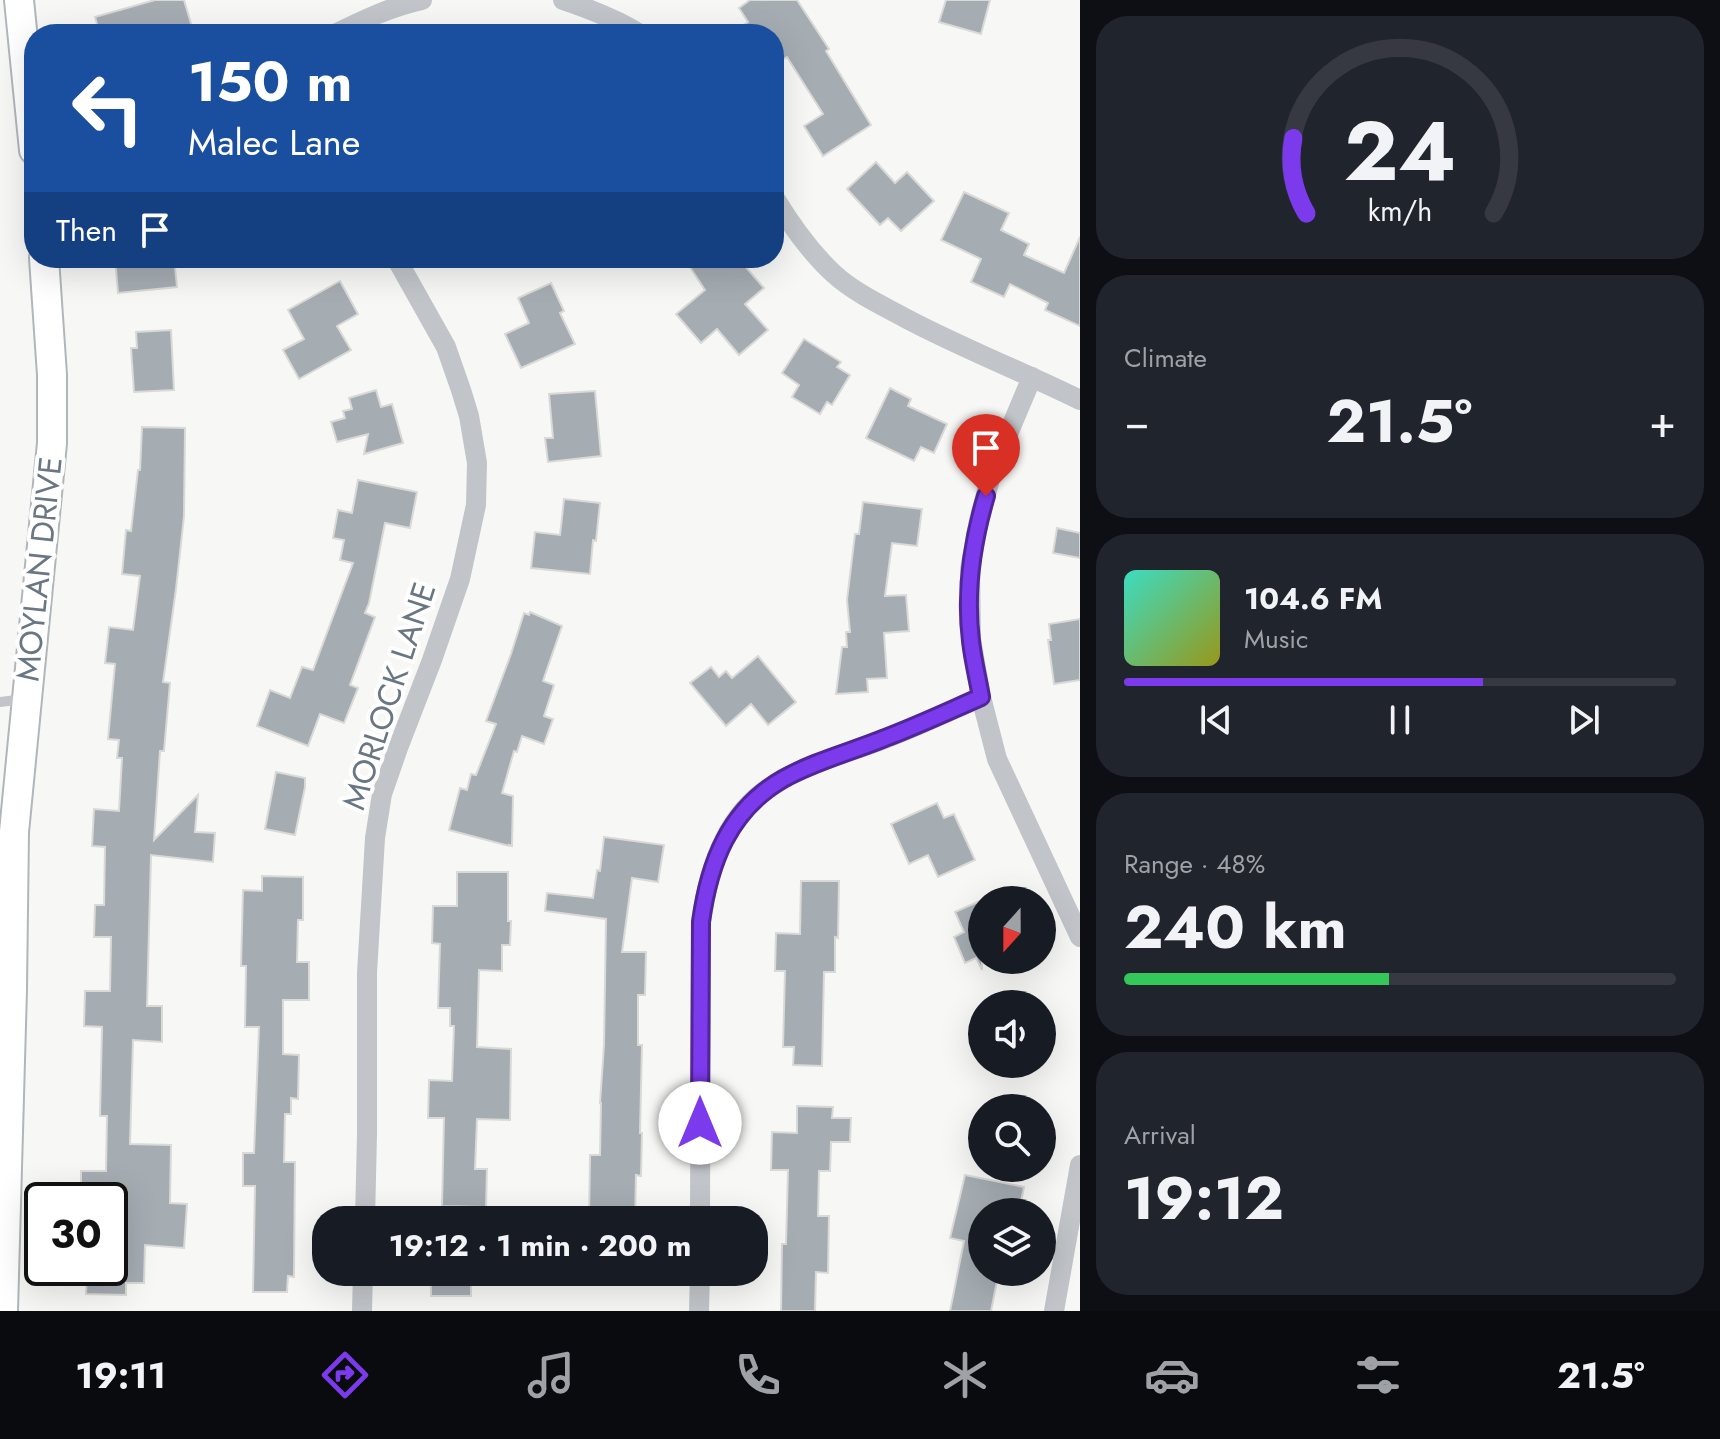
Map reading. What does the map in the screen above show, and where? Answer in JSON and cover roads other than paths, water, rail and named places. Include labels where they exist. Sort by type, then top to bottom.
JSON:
[{"type":"street","points":[[0,4],[19,0],[24,50]]},
{"type":"street","points":[[355,24],[400,5],[422,0]]},
{"type":"street","points":[[563,0],[624,24]]},
{"type":"street","points":[[784,212],[817,257],[836,276],[881,306],[1080,400]]},
{"type":"street","name":"MOYLAN DRIVE","points":[[3,1311],[6,969],[14,832],[13,700],[52,443],[52,375],[45,268]]},
{"type":"street","name":"MORLOCK LANE","points":[[365,1206],[367,973],[375,838],[382,794],[460,579],[476,505],[477,463],[461,390],[446,347],[402,268]]},
{"type":"street","points":[[1032,377],[992,472],[979,520],[969,601],[971,639],[981,697],[997,759],[1080,937]]},
{"type":"street","points":[[700,1206],[701,922],[704,901],[722,845],[737,818],[757,797],[784,779],[981,697]]},
{"type":"street","points":[[1054,1311],[1080,1165]]},
{"type":"street","points":[[362,1311],[363,1286]]},
{"type":"street","points":[[699,1311],[700,1286]]}]
